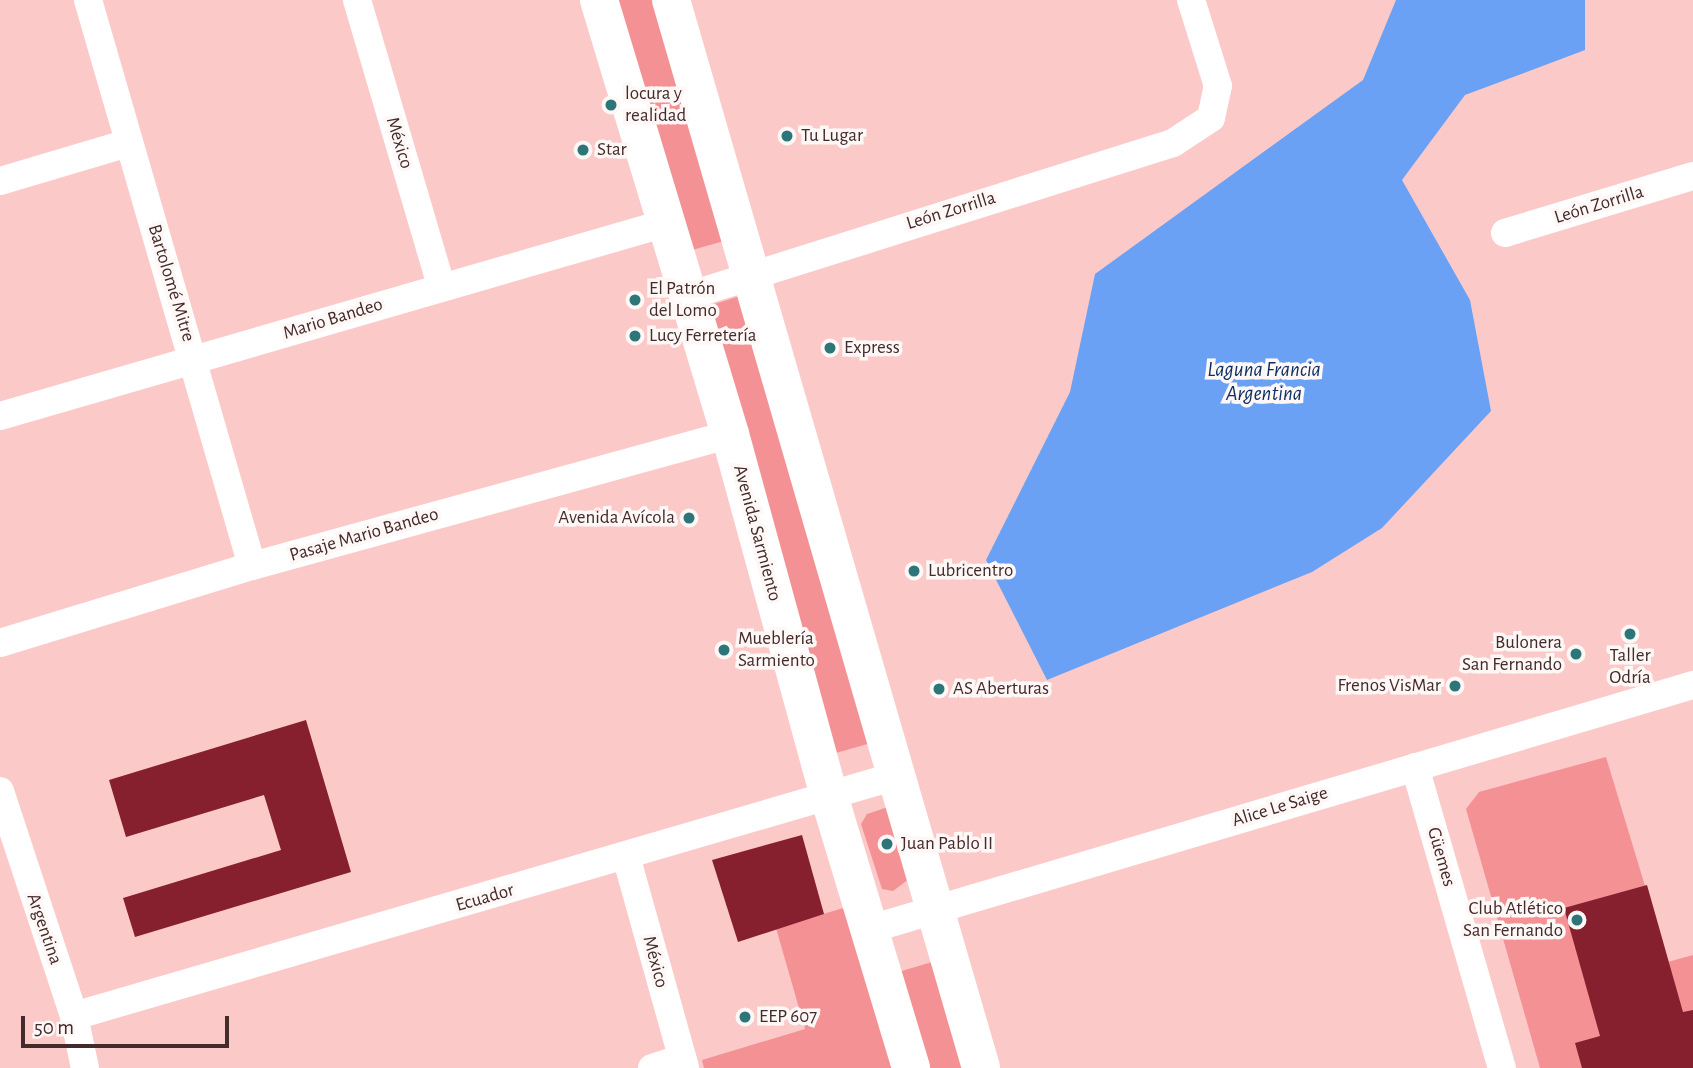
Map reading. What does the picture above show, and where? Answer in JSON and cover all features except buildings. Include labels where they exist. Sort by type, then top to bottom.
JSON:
[{"type":"main road","name":"Avenida Sarmiento","points":[[599,0],[730,434],[867,930],[911,1068]]},
{"type":"main road","points":[[671,0],[981,1068]]},
{"type":"street","name":"Bartolomé Mitre","points":[[88,0],[128,143],[195,361],[252,566]]},
{"type":"street","name":"México","points":[[356,0],[441,285]]},
{"type":"street","name":"León Zorrilla","points":[[688,296],[750,274],[1173,143],[1211,118],[1218,86],[1192,0]]},
{"type":"street","points":[[0,181],[128,143]]},
{"type":"street","name":"León Zorrilla","points":[[1505,233],[1693,176]]},
{"type":"street","name":"Mario Bandeo","points":[[0,416],[195,361],[441,285],[666,223]]},
{"type":"street","name":"Pasaje Mario Bandeo","points":[[0,643],[252,566],[730,434]]},
{"type":"street","name":"Alice Le Saige","points":[[867,930],[1693,685]]},
{"type":"street","name":"Güemes","points":[[1416,766],[1502,1068]]},
{"type":"street","name":"Ecuador","points":[[74,1016],[896,776]]},
{"type":"street","name":"Argentina","points":[[0,791],[11,864],[74,1016],[85,1068]]},
{"type":"street","name":"México","points":[[626,856],[684,1063]]},
{"type":"street","points":[[652,1068],[684,1063]]},
{"type":"shaded area","points":[[616,0],[657,0],[724,241],[685,252]]},
{"type":"shaded area","points":[[743,295],[871,743],[836,753],[708,306]]},
{"type":"shaded area","name":"Club Atlético San Fernando","points":[[1606,757],[1668,962],[1693,955],[1693,1068],[1540,1068],[1466,809],[1479,792]]},
{"type":"shaded area","points":[[885,808],[892,811],[909,879],[893,891],[882,889],[861,824],[867,814]]},
{"type":"shaded area","points":[[850,906],[898,1068],[704,1068],[702,1060],[805,1029],[776,928]]},
{"type":"shaded area","points":[[932,962],[965,1068],[927,1068],[895,973]]},
{"type":"water","name":"Laguna Francia Argentina","points":[[1396,0],[1585,0],[1585,50],[1465,95],[1402,180],[1470,300],[1491,411],[1382,528],[1312,572],[1047,680],[986,560],[1070,392],[1095,274],[1363,80]]},
{"type":"place","name":"locura y realidad","points":[[611,105]]},
{"type":"place","name":"Tu Lugar","points":[[787,136]]},
{"type":"place","name":"Star","points":[[583,150]]},
{"type":"place","name":"El Patrón del Lomo","points":[[635,300]]},
{"type":"place","name":"Lucy Ferretería","points":[[635,336]]},
{"type":"place","name":"Express","points":[[830,348]]},
{"type":"place","name":"Avenida Avícola","points":[[689,518]]},
{"type":"place","name":"Lubricentro","points":[[914,571]]},
{"type":"place","name":"Taller Odría","points":[[1630,634]]},
{"type":"place","name":"Mueblería Sarmiento","points":[[724,650]]},
{"type":"place","name":"Bulonera San Fernando","points":[[1576,654]]},
{"type":"place","name":"Frenos VisMar","points":[[1455,686]]},
{"type":"place","name":"AS Aberturas","points":[[939,689]]},
{"type":"place","name":"Juan Pablo II","points":[[887,844]]},
{"type":"place","name":"Club Atlético San Fernando","points":[[1577,920]]},
{"type":"place","name":"EEP 607","points":[[745,1017]]}]
